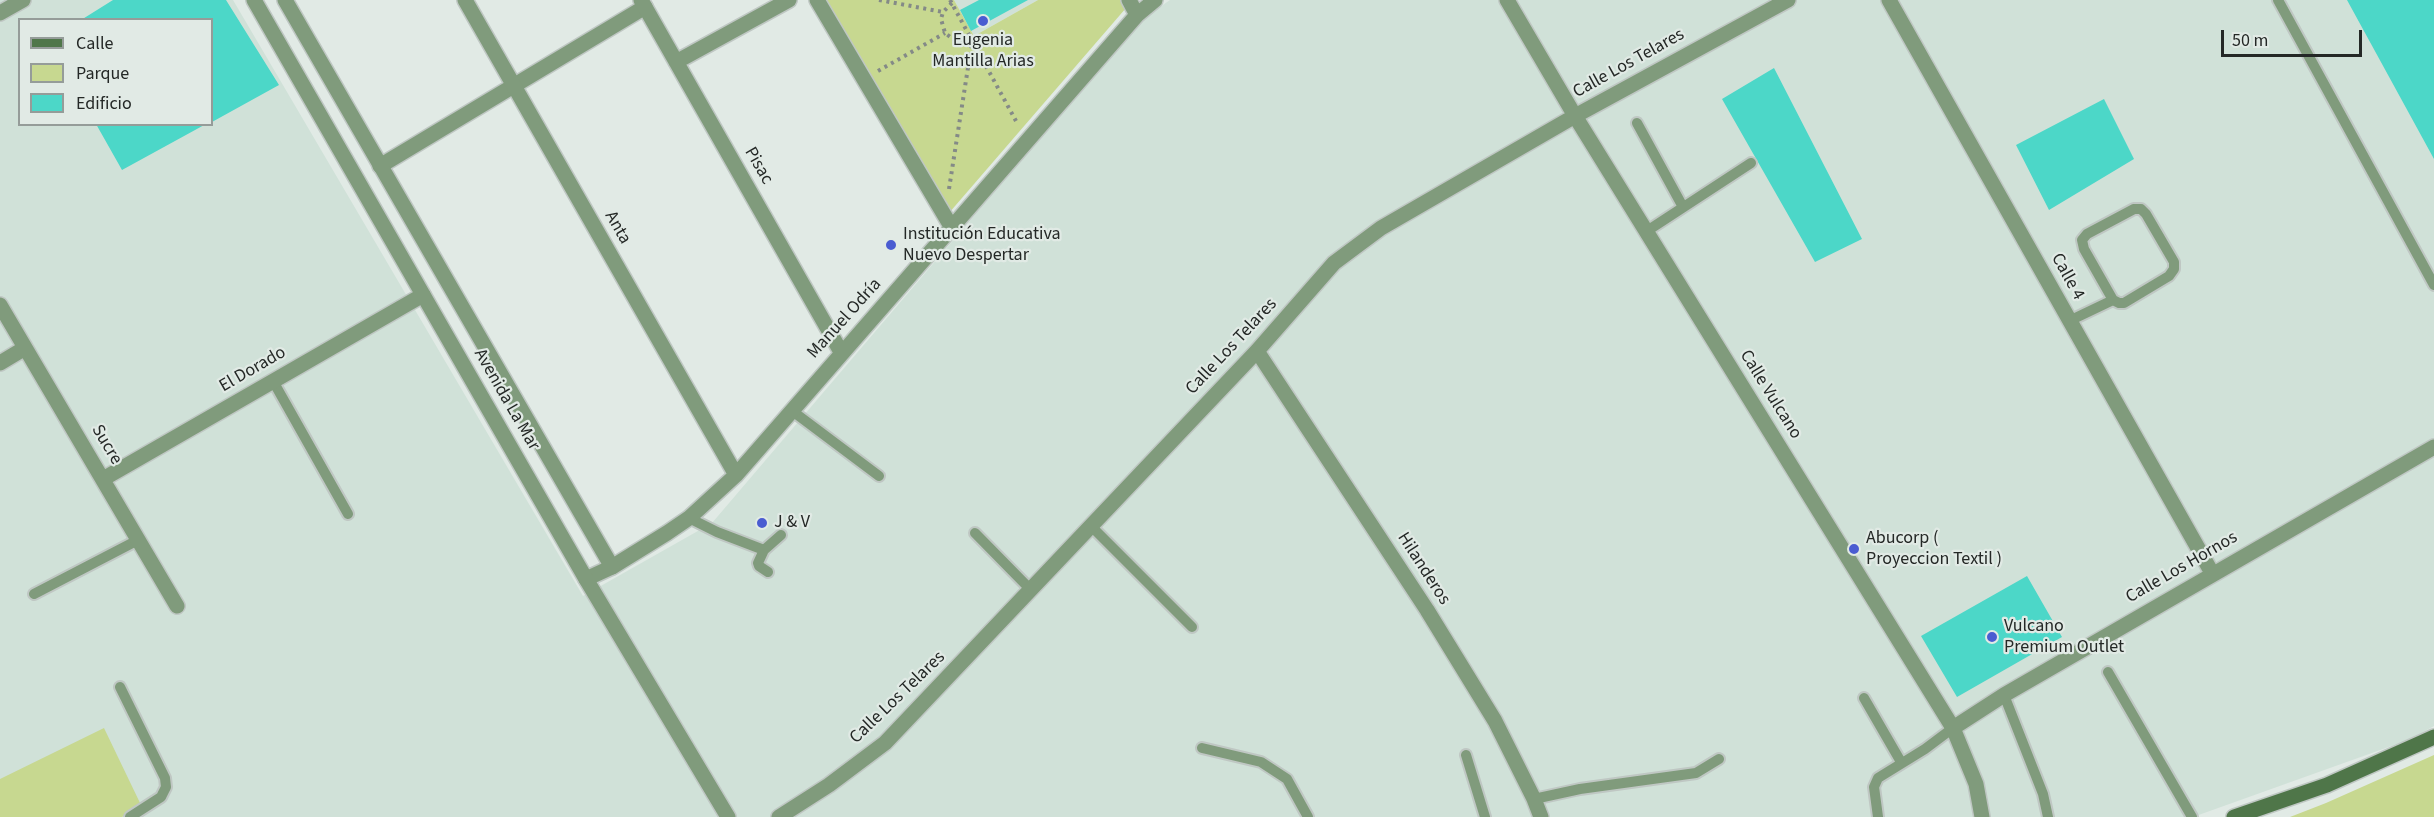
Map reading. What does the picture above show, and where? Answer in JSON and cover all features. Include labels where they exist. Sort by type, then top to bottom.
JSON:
[{"type":"main road","points":[[2234,817],[2327,785],[2434,737]]},
{"type":"street","points":[[0,13],[23,0]]},
{"type":"street","name":"Avenida La Mar","points":[[254,0],[586,579],[728,817]]},
{"type":"street","name":"Avenida La Mar","points":[[285,0],[612,567]]},
{"type":"street","name":"Anta","points":[[465,0],[736,475]]},
{"type":"street","points":[[676,62],[789,0]]},
{"type":"street","points":[[817,0],[952,228]]},
{"type":"street","points":[[1129,0],[1137,15]]},
{"type":"street","name":"Manuel Odría","points":[[586,579],[612,567],[689,518],[736,475],[1137,15],[1155,0]]},
{"type":"street","name":"Calle Vulcano","points":[[1507,0],[1575,116],[1953,728],[1976,784],[1982,817]]},
{"type":"street","name":"Calle Los Telares","points":[[779,817],[829,785],[885,743],[1257,351],[1334,263],[1381,228],[1575,116],[1788,0]]},
{"type":"street","name":"Calle 4","points":[[1888,0],[2212,573]]},
{"type":"street","points":[[380,166],[514,86],[643,4]]},
{"type":"street","name":"Pisac","points":[[643,4],[841,352]]},
{"type":"street","name":"El Dorado","points":[[103,479],[423,295]]},
{"type":"street","name":"Sucre","points":[[0,305],[177,606]]},
{"type":"street","points":[[0,363],[25,348]]},
{"type":"street","name":"Hilanderos","points":[[1257,351],[1427,610],[1495,721],[1541,817]]},
{"type":"street","name":"Calle Los Hornos","points":[[1953,728],[2004,694],[2434,447]]},
{"type":"lane","points":[[2278,0],[2434,285]]},
{"type":"lane","points":[[1637,123],[1683,207]]},
{"type":"lane","points":[[1647,231],[1751,163]]},
{"type":"lane","points":[[2134,209],[2141,209],[2174,262],[2174,269],[2169,276],[2124,303],[2113,300],[2084,249],[2082,240],[2087,234],[2134,209]]},
{"type":"lane","points":[[2069,321],[2113,300]]},
{"type":"lane","points":[[273,381],[348,514]]},
{"type":"lane","points":[[791,410],[879,476]]},
{"type":"lane","points":[[689,518],[717,532],[764,550]]},
{"type":"lane","points":[[1091,526],[1192,627]]},
{"type":"lane","points":[[975,534],[1031,590]]},
{"type":"lane","points":[[768,572],[758,563],[764,550],[781,535]]},
{"type":"lane","points":[[34,594],[138,540]]},
{"type":"lane","points":[[2108,672],[2192,817]]},
{"type":"lane","points":[[120,687],[165,778],[166,787],[161,797],[130,817]]},
{"type":"lane","points":[[2004,694],[2043,794],[2048,817]]},
{"type":"lane","points":[[1864,698],[1901,762]]},
{"type":"lane","points":[[1878,817],[1875,787],[1878,778],[1925,749],[1953,728]]},
{"type":"lane","points":[[1202,748],[1261,762],[1287,779],[1308,817]]},
{"type":"lane","points":[[1466,755],[1485,817]]},
{"type":"lane","points":[[1534,799],[1580,789],[1696,773],[1719,759]]},
{"type":"path","points":[[879,0],[943,12]]},
{"type":"path","points":[[972,41],[957,42],[945,33],[942,26],[943,12],[951,1],[1016,121]]},
{"type":"path","points":[[878,71],[945,33]]},
{"type":"path","points":[[948,193],[972,41]]},
{"type":"shaded area","points":[[0,0],[233,0],[583,596],[712,523],[1140,21],[1170,0],[2434,0],[2434,726],[2411,739],[2193,817],[0,817]]},
{"type":"shaded area","name":"Eugenia Mantilla Arias","points":[[954,0],[1038,0],[974,36]]},
{"type":"green space","points":[[825,0],[954,0],[974,36],[1038,0],[1121,0],[1126,8],[949,213]]},
{"type":"green space","points":[[104,728],[141,805],[122,817],[0,817],[0,779]]},
{"type":"green space","points":[[2434,755],[2434,817],[2290,817],[2326,803]]},
{"type":"building","points":[[113,0],[226,0],[279,85],[213,121],[213,18],[84,18]]},
{"type":"building","name":"Eugenia Mantilla Arias","points":[[979,0],[1028,0],[971,31],[960,10]]},
{"type":"building","points":[[2347,0],[2434,0],[2434,159]]},
{"type":"building","points":[[1774,68],[1862,239],[1815,262],[1722,99]]},
{"type":"building","points":[[2104,99],[2134,159],[2049,210],[2016,145]]},
{"type":"building","points":[[97,126],[202,126],[122,170]]},
{"type":"building","name":"Vulcano Premium Outlet","points":[[2027,576],[2062,637],[1957,697],[1921,636]]},
{"type":"place","name":"Eugenia Mantilla Arias","points":[[983,21]]},
{"type":"place","name":"Institución Educativa Nuevo Despertar","points":[[891,245]]},
{"type":"place","name":"J & V","points":[[762,523]]},
{"type":"place","name":"Abucorp ( Proyeccion Textil )","points":[[1854,549]]},
{"type":"place","name":"Vulcano Premium Outlet","points":[[1992,637]]}]
